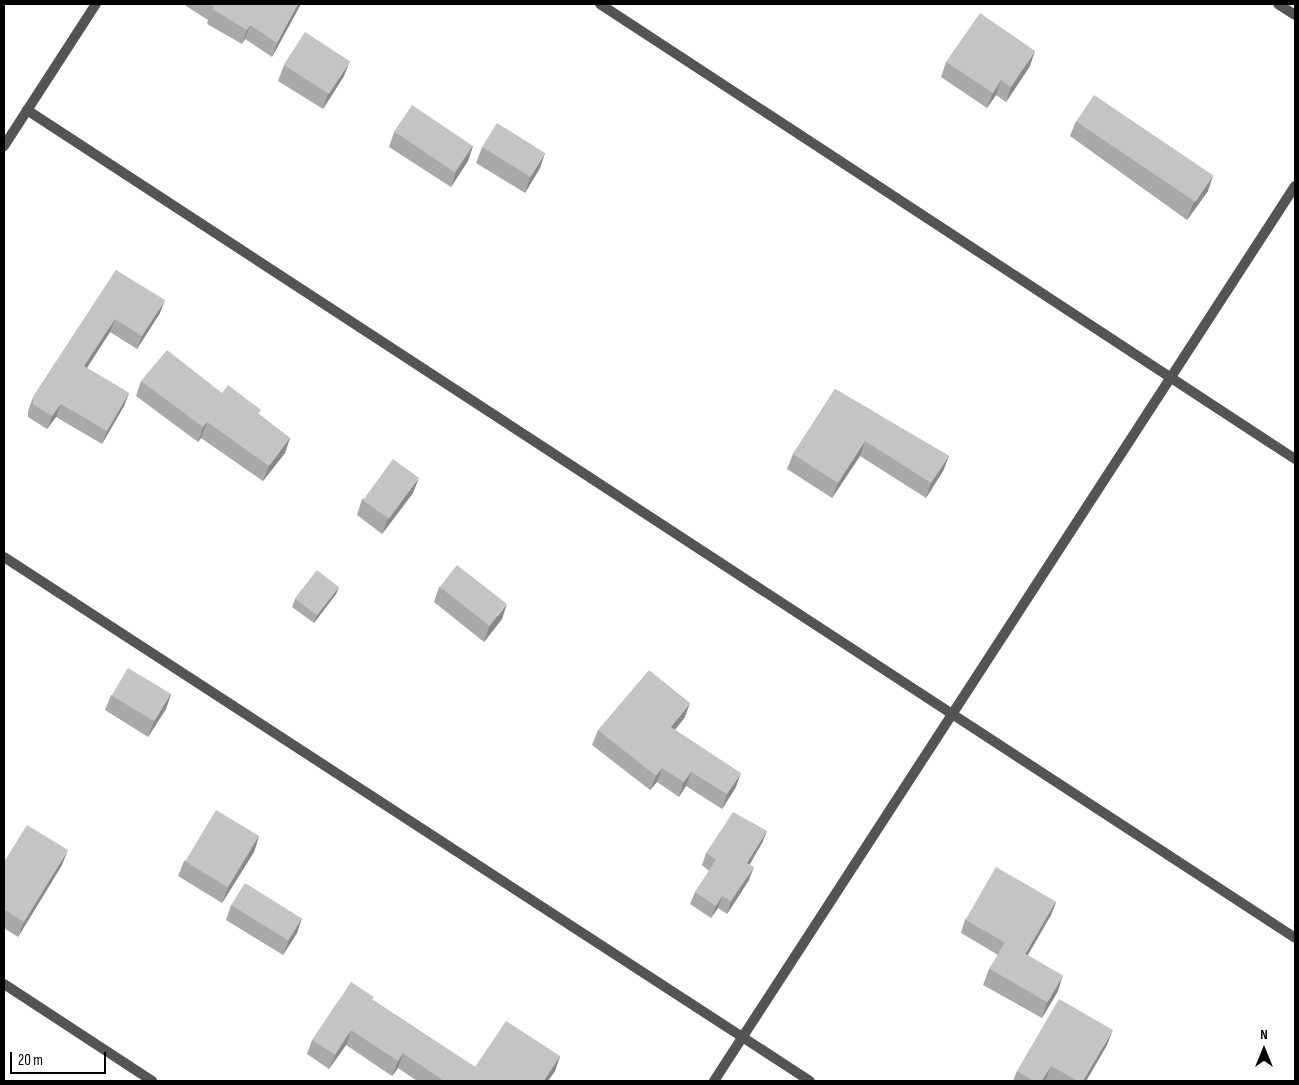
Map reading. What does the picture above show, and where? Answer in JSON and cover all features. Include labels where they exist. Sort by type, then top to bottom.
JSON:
[{"type":"street","points":[[4,146],[96,4]]},
{"type":"street","points":[[600,4],[1295,458]]},
{"type":"street","points":[[1278,4],[1295,15]]},
{"type":"street","points":[[27,110],[1295,938]]},
{"type":"street","points":[[714,1081],[1295,186]]},
{"type":"street","points":[[4,557],[810,1081]]},
{"type":"street","points":[[4,984],[152,1081]]},
{"type":"building","points":[[210,4],[298,4],[277,43],[250,25],[247,30],[212,9],[214,7]]},
{"type":"building","points":[[980,13],[1035,51],[1011,87],[1001,80],[993,93],[946,62]]},
{"type":"building","points":[[305,32],[350,61],[329,94],[284,65]]},
{"type":"building","points":[[1094,95],[1213,176],[1195,202],[1076,122]]},
{"type":"building","points":[[412,105],[473,146],[455,172],[394,132]]},
{"type":"building","points":[[497,123],[545,153],[531,177],[482,147]]},
{"type":"building","points":[[116,270],[165,300],[142,336],[115,319],[84,366],[129,393],[107,431],[61,404],[52,416],[33,404],[33,397]]},
{"type":"building","points":[[167,350],[222,393],[228,385],[261,410],[258,414],[290,438],[269,466],[207,422],[203,427],[141,381]]},
{"type":"building","points":[[835,389],[949,456],[931,483],[865,441],[838,483],[793,454]]},
{"type":"building","points":[[393,459],[419,478],[389,519],[363,500]]},
{"type":"building","points":[[457,565],[507,604],[489,626],[440,587]]},
{"type":"building","points":[[317,570],[339,587],[317,616],[295,598]]},
{"type":"building","points":[[128,668],[171,694],[154,721],[112,695]]},
{"type":"building","points":[[649,670],[690,703],[671,727],[741,773],[727,794],[691,772],[684,782],[662,768],[656,776],[598,730]]},
{"type":"building","points":[[216,810],[259,836],[228,887],[185,861]]},
{"type":"building","points":[[733,812],[767,831],[747,863],[754,867],[731,901],[722,896],[716,906],[695,892],[716,860],[706,853]]},
{"type":"building","points":[[27,825],[68,850],[24,922],[4,909],[4,862]]},
{"type":"building","points":[[996,867],[1056,901],[1025,954],[966,920]]},
{"type":"building","points":[[245,883],[302,919],[288,941],[231,905]]},
{"type":"building","points":[[1005,942],[1063,976],[1048,1002],[990,969]]},
{"type":"building","points":[[351,982],[374,997],[372,1000],[475,1067],[506,1021],[560,1056],[544,1081],[444,1081],[403,1053],[398,1061],[351,1030],[335,1055],[312,1040]]},
{"type":"building","points":[[1059,999],[1113,1030],[1083,1081],[1078,1081],[1051,1066],[1042,1081],[1034,1081],[1017,1071]]}]
